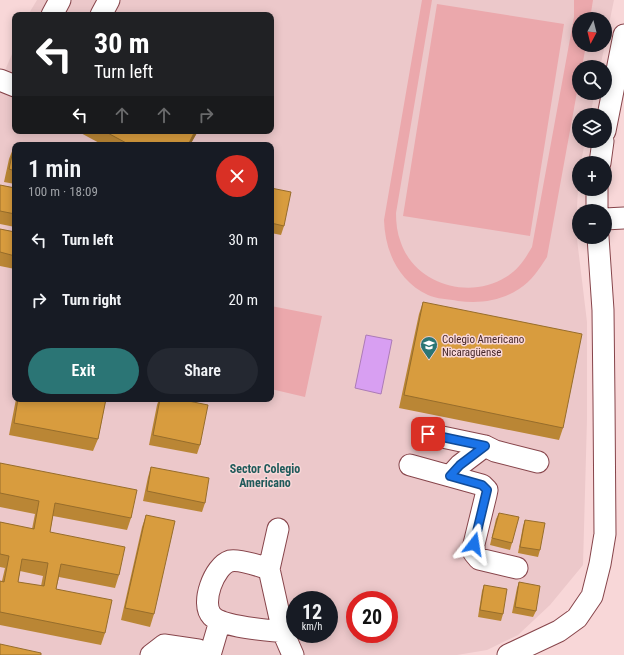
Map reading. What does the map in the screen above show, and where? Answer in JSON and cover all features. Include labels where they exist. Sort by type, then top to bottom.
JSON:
[{"type":"street","points":[[54,12],[60,0]]},
{"type":"street","points":[[103,12],[109,0]]},
{"type":"street","points":[[612,124],[624,35]]},
{"type":"street","points":[[0,80],[12,85]]},
{"type":"street","points":[[612,219],[624,218]]},
{"type":"street","points":[[508,655],[559,631],[577,618],[592,596],[600,564],[605,534],[603,310],[598,244]]},
{"type":"street","points":[[428,434],[485,446],[495,451],[538,462]]},
{"type":"street","points":[[450,476],[460,465],[485,446]]},
{"type":"street","points":[[410,464],[482,485],[487,490],[474,544],[474,553],[479,559],[516,568]]},
{"type":"street","points":[[278,530],[269,569],[283,632],[293,655]]},
{"type":"street","points":[[269,569],[254,564],[230,561],[219,569],[212,581],[208,594],[208,611],[212,617],[220,622],[259,630],[283,632]]},
{"type":"street","points":[[210,655],[220,622]]},
{"type":"street","points":[[151,655],[164,645],[198,650],[206,655]]},
{"type":"shaded area","name":"Colegio Americano Nicaragüense","points":[[37,0],[614,0],[611,12],[572,12],[572,52],[603,52],[602,60],[572,60],[572,100],[593,100],[592,108],[572,108],[572,148],[584,148],[582,156],[572,156],[572,196],[578,196],[577,204],[572,204],[572,244],[578,244],[587,322],[587,419],[583,565],[550,605],[518,635],[487,650],[457,655],[0,655],[0,82],[12,54],[12,134],[274,134],[274,12],[30,12]]},
{"type":"shaded area","points":[[422,0],[432,0],[396,213],[397,228],[401,243],[408,257],[419,269],[431,278],[446,284],[461,287],[477,287],[492,284],[506,277],[518,268],[532,247],[572,28],[572,52],[585,52],[583,60],[572,60],[572,100],[576,100],[574,108],[572,108],[572,120],[547,257],[528,282],[512,293],[490,301],[466,302],[428,295],[409,282],[395,264],[387,243],[384,220]]},
{"type":"shaded area","points":[[574,0],[593,0],[591,12],[574,12]]},
{"type":"shaded area","points":[[437,4],[564,24],[530,236],[403,216]]},
{"type":"shaded area","points":[[274,307],[322,316],[305,397],[274,390]]},
{"type":"shaded area","points":[[366,335],[392,340],[381,394],[355,388]]},
{"type":"building","points":[[110,134],[194,134],[190,142],[124,142]]},
{"type":"building","points":[[12,155],[12,170],[9,169]]},
{"type":"building","points":[[0,185],[12,187],[12,213],[0,211]]},
{"type":"building","points":[[274,189],[291,192],[284,226],[274,224]]},
{"type":"building","points":[[0,229],[12,231],[12,255],[0,252]]},
{"type":"building","points":[[423,302],[582,334],[563,428],[404,395]]},
{"type":"building","points":[[18,402],[105,402],[98,439],[14,423]]},
{"type":"building","points":[[159,402],[194,402],[208,405],[200,445],[153,435]]},
{"type":"building","points":[[0,463],[137,490],[131,518],[55,503],[50,532],[125,547],[119,575],[61,564],[56,589],[112,600],[105,633],[0,612],[0,581],[4,582],[9,556],[0,554],[0,522],[34,529],[39,501],[0,493]],"holes":[[[22,559],[48,563],[44,586],[18,582]]]},
{"type":"building","points":[[151,467],[209,478],[205,503],[147,491]]},
{"type":"building","points":[[499,513],[519,517],[512,543],[492,538]]},
{"type":"building","points":[[146,515],[175,521],[154,614],[125,608]]},
{"type":"building","points":[[525,520],[545,523],[540,550],[520,547]]},
{"type":"building","points":[[519,582],[540,586],[536,611],[515,607]]},
{"type":"building","points":[[484,585],[507,589],[503,614],[480,610]]},
{"type":"building","points":[[0,644],[41,653],[41,655],[0,655]]},
{"type":"place","name":"Colegio Americano Nicaragüense","points":[[429,360]]},
{"type":"district","name":"Sector Colegio Americano","points":[[265,476]]},
{"type":"route","points":[[428,434],[485,446],[460,465],[450,476],[482,485],[487,490],[474,544]]}]
